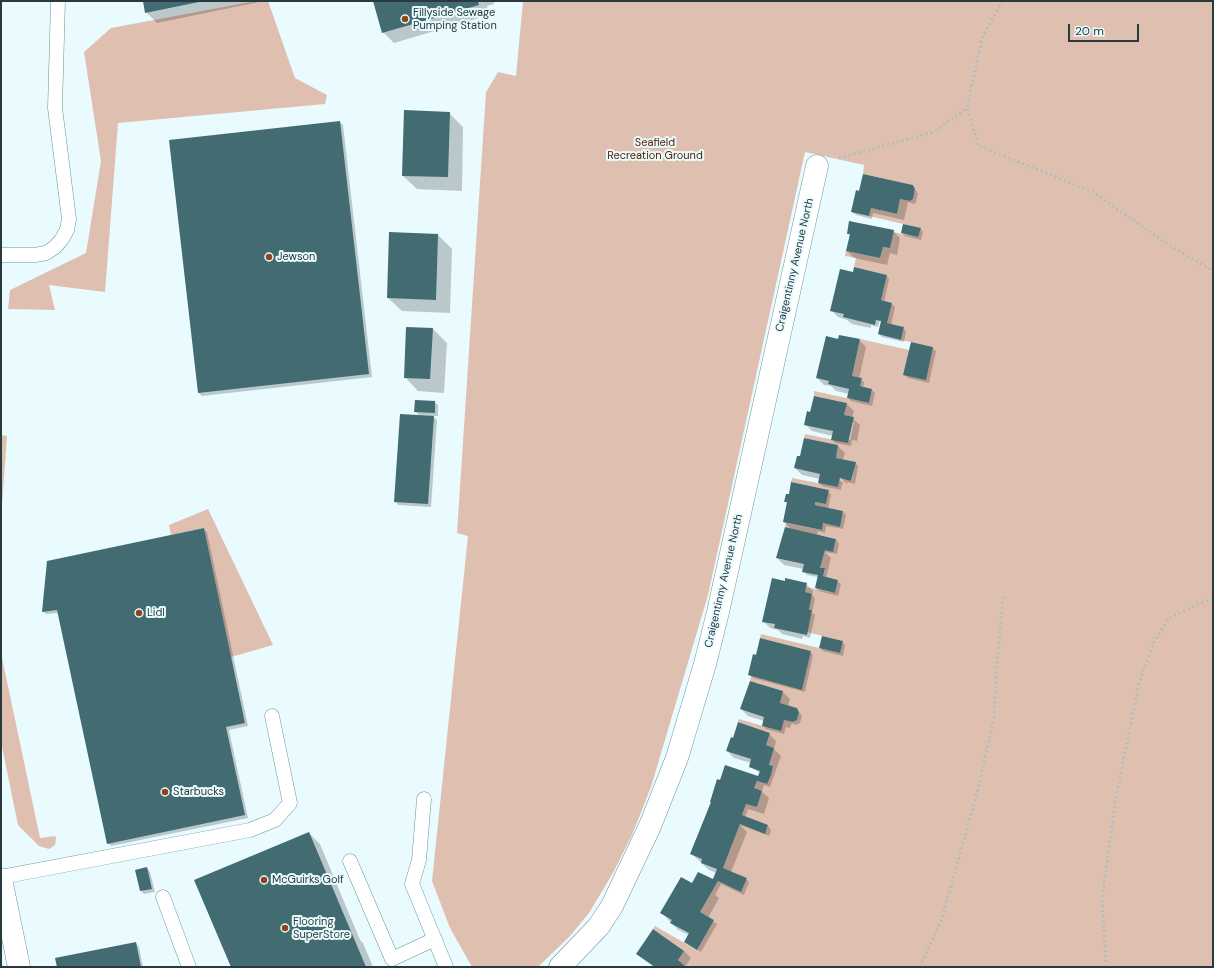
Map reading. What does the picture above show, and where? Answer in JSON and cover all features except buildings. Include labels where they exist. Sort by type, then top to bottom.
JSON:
[{"type":"street","name":"Craigentinny Avenue North","points":[[560,967],[598,926],[612,906],[650,826],[677,758],[718,612],[817,166]]},
{"type":"street","points":[[1,878],[19,967]]},
{"type":"lane","points":[[1,255],[35,255],[46,253],[55,247],[67,230],[69,219],[55,108],[58,1]]},
{"type":"lane","points":[[1,878],[250,830],[275,820],[290,803],[272,716]]},
{"type":"lane","points":[[424,799],[419,860],[412,884],[446,967]]},
{"type":"lane","points":[[350,861],[392,959],[435,939]]},
{"type":"lane","points":[[163,897],[188,967]]},
{"type":"path","points":[[1002,1],[982,38],[967,108],[979,146],[1093,192],[1170,246],[1213,271]]},
{"type":"path","points":[[817,166],[849,154],[934,132],[967,108]]},
{"type":"path","points":[[920,967],[942,918],[960,859],[980,782],[994,717],[996,663],[1003,597]]},
{"type":"path","points":[[1106,967],[1102,899],[1115,803],[1139,683],[1154,642],[1169,618],[1203,602],[1213,599]]},
{"type":"green space","points":[[256,1],[268,1],[295,78],[327,95],[325,104],[118,123],[105,292],[49,285],[55,310],[8,309],[10,290],[86,253],[101,161],[84,52],[111,28]]},
{"type":"green space","name":"Seafield Recreation Ground","points":[[523,1],[1213,1],[1213,967],[683,967],[684,965],[678,960],[684,951],[653,929],[655,926],[697,950],[714,920],[700,912],[718,881],[741,892],[747,878],[723,868],[740,824],[765,834],[768,826],[742,815],[746,804],[757,807],[762,791],[754,788],[757,781],[766,784],[771,774],[773,766],[769,765],[774,748],[766,745],[770,733],[738,722],[739,719],[780,731],[784,720],[793,722],[797,720],[799,712],[797,708],[780,703],[783,691],[750,681],[751,676],[802,689],[811,651],[760,638],[761,634],[840,653],[842,641],[807,632],[812,611],[809,610],[812,594],[805,592],[806,587],[835,593],[838,580],[823,576],[825,569],[820,568],[825,550],[833,551],[836,539],[785,527],[786,523],[821,530],[823,523],[840,527],[843,511],[815,505],[815,502],[826,504],[829,490],[791,482],[792,478],[838,487],[840,478],[852,481],[855,462],[836,458],[838,445],[804,438],[805,434],[848,443],[854,417],[844,415],[847,403],[814,396],[814,391],[869,403],[872,389],[860,386],[862,378],[852,376],[860,339],[909,350],[933,347],[901,340],[904,327],[887,323],[892,303],[881,300],[887,275],[854,267],[856,258],[845,256],[846,251],[880,258],[883,247],[890,248],[893,232],[918,237],[920,228],[869,216],[871,208],[897,214],[900,199],[910,201],[913,199],[915,189],[913,185],[863,174],[864,165],[805,152],[708,595],[651,787],[632,835],[613,873],[589,913],[570,936],[538,967],[472,967],[450,928],[432,881],[468,536],[457,533],[486,92],[498,72],[516,76]]},
{"type":"green space","points":[[1,435],[7,436],[1,519]]},
{"type":"green space","points":[[208,509],[273,645],[231,657],[204,528],[171,535],[169,525]]},
{"type":"green space","points":[[1,653],[40,838],[55,836],[56,838],[55,845],[49,849],[39,846],[18,825],[1,742]]},
{"type":"place","name":"Fillyside Sewage Pumping Station","points":[[405,19]]},
{"type":"place","name":"Jewson","points":[[269,257]]},
{"type":"place","name":"Lidl","points":[[139,613]]},
{"type":"place","name":"Starbucks","points":[[165,792]]},
{"type":"place","name":"McGuirks Golf","points":[[264,880]]},
{"type":"place","name":"Flooring SuperStore","points":[[285,928]]}]
